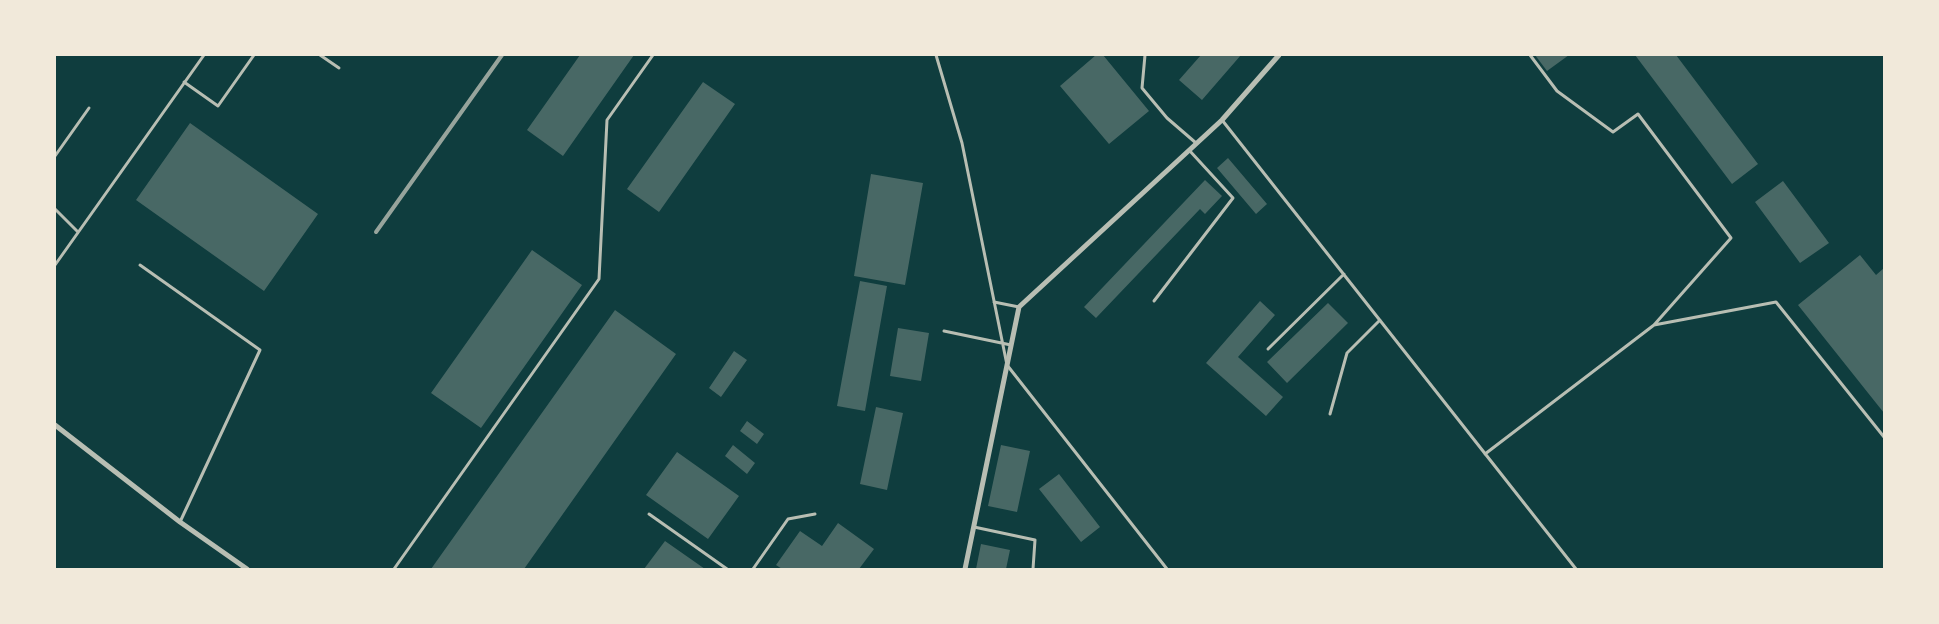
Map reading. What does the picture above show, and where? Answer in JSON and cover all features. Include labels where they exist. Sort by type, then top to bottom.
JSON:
[{"type":"street","points":[[965,569],[1018,307],[1222,120],[1279,55]]},
{"type":"street","points":[[55,425],[180,522],[246,569]]},
{"type":"lane","points":[[55,266],[204,55]]},
{"type":"lane","points":[[184,82],[218,106],[254,55]]},
{"type":"lane","points":[[320,55],[339,68]]},
{"type":"lane","points":[[394,569],[599,279],[608,120],[654,55]]},
{"type":"lane","points":[[936,55],[962,143],[1007,365],[1167,569]]},
{"type":"lane","points":[[1145,55],[1142,88],[1167,118],[1196,144]]},
{"type":"lane","points":[[1486,454],[1654,325],[1731,238],[1638,114],[1613,132],[1557,91],[1530,55]]},
{"type":"lane","points":[[55,156],[89,108]]},
{"type":"lane","points":[[1222,120],[1576,569]]},
{"type":"lane","points":[[1154,301],[1233,198],[1189,150]]},
{"type":"lane","points":[[55,209],[78,232]]},
{"type":"lane","points":[[140,265],[260,350],[180,522]]},
{"type":"lane","points":[[1268,349],[1344,274]]},
{"type":"lane","points":[[994,302],[1018,307]]},
{"type":"lane","points":[[1654,325],[1776,302],[1884,437]]},
{"type":"lane","points":[[1330,414],[1347,352],[1380,320]]},
{"type":"lane","points":[[944,331],[1011,345]]},
{"type":"lane","points":[[649,514],[727,569]]},
{"type":"lane","points":[[752,569],[788,519],[815,514]]},
{"type":"lane","points":[[974,527],[1035,540],[1033,569]]},
{"type":"building","points":[[580,55],[634,55],[563,156],[527,130]]},
{"type":"building","points":[[1096,55],[1103,55],[1149,111],[1109,144],[1060,86]]},
{"type":"building","points":[[1201,55],[1241,55],[1202,100],[1179,80]]},
{"type":"building","points":[[1535,55],[1569,55],[1547,71]]},
{"type":"building","points":[[1635,55],[1676,55],[1758,164],[1732,184]]},
{"type":"building","points":[[703,82],[735,104],[659,212],[627,189]]},
{"type":"building","points":[[190,123],[318,214],[264,291],[136,200]]},
{"type":"building","points":[[1228,158],[1267,204],[1256,214],[1217,168]]},
{"type":"building","points":[[871,174],[923,183],[905,285],[854,276]]},
{"type":"building","points":[[1205,180],[1222,196],[1205,214],[1200,209],[1096,318],[1084,307]]},
{"type":"building","points":[[1783,181],[1829,243],[1800,263],[1755,202]]},
{"type":"building","points":[[532,250],[582,285],[481,428],[431,393]]},
{"type":"building","points":[[1860,255],[1876,275],[1884,268],[1884,413],[1798,305]]},
{"type":"building","points":[[860,281],[887,286],[865,411],[837,406]]},
{"type":"building","points":[[1260,301],[1275,315],[1238,357],[1283,397],[1266,416],[1206,363]]},
{"type":"building","points":[[1328,303],[1348,323],[1287,383],[1267,362]]},
{"type":"building","points":[[615,310],[676,354],[524,569],[431,569]]},
{"type":"building","points":[[898,328],[929,333],[921,381],[890,376]]},
{"type":"building","points":[[734,351],[747,360],[721,397],[709,388]]},
{"type":"building","points":[[876,407],[903,413],[887,490],[860,484]]},
{"type":"building","points":[[747,421],[764,434],[757,444],[740,431]]},
{"type":"building","points":[[733,445],[755,463],[747,474],[725,456]]},
{"type":"building","points":[[1001,445],[1030,451],[1017,512],[988,506]]},
{"type":"building","points":[[677,452],[739,496],[708,539],[646,495]]},
{"type":"building","points":[[1059,474],[1100,527],[1081,542],[1039,489]]},
{"type":"building","points":[[838,523],[874,549],[859,569],[782,569],[776,565],[800,531],[822,546]]},
{"type":"building","points":[[665,541],[705,569],[644,569]]},
{"type":"building","points":[[981,544],[1010,550],[1006,569],[976,569]]},
{"type":"railway","points":[[376,232],[502,55]]}]
